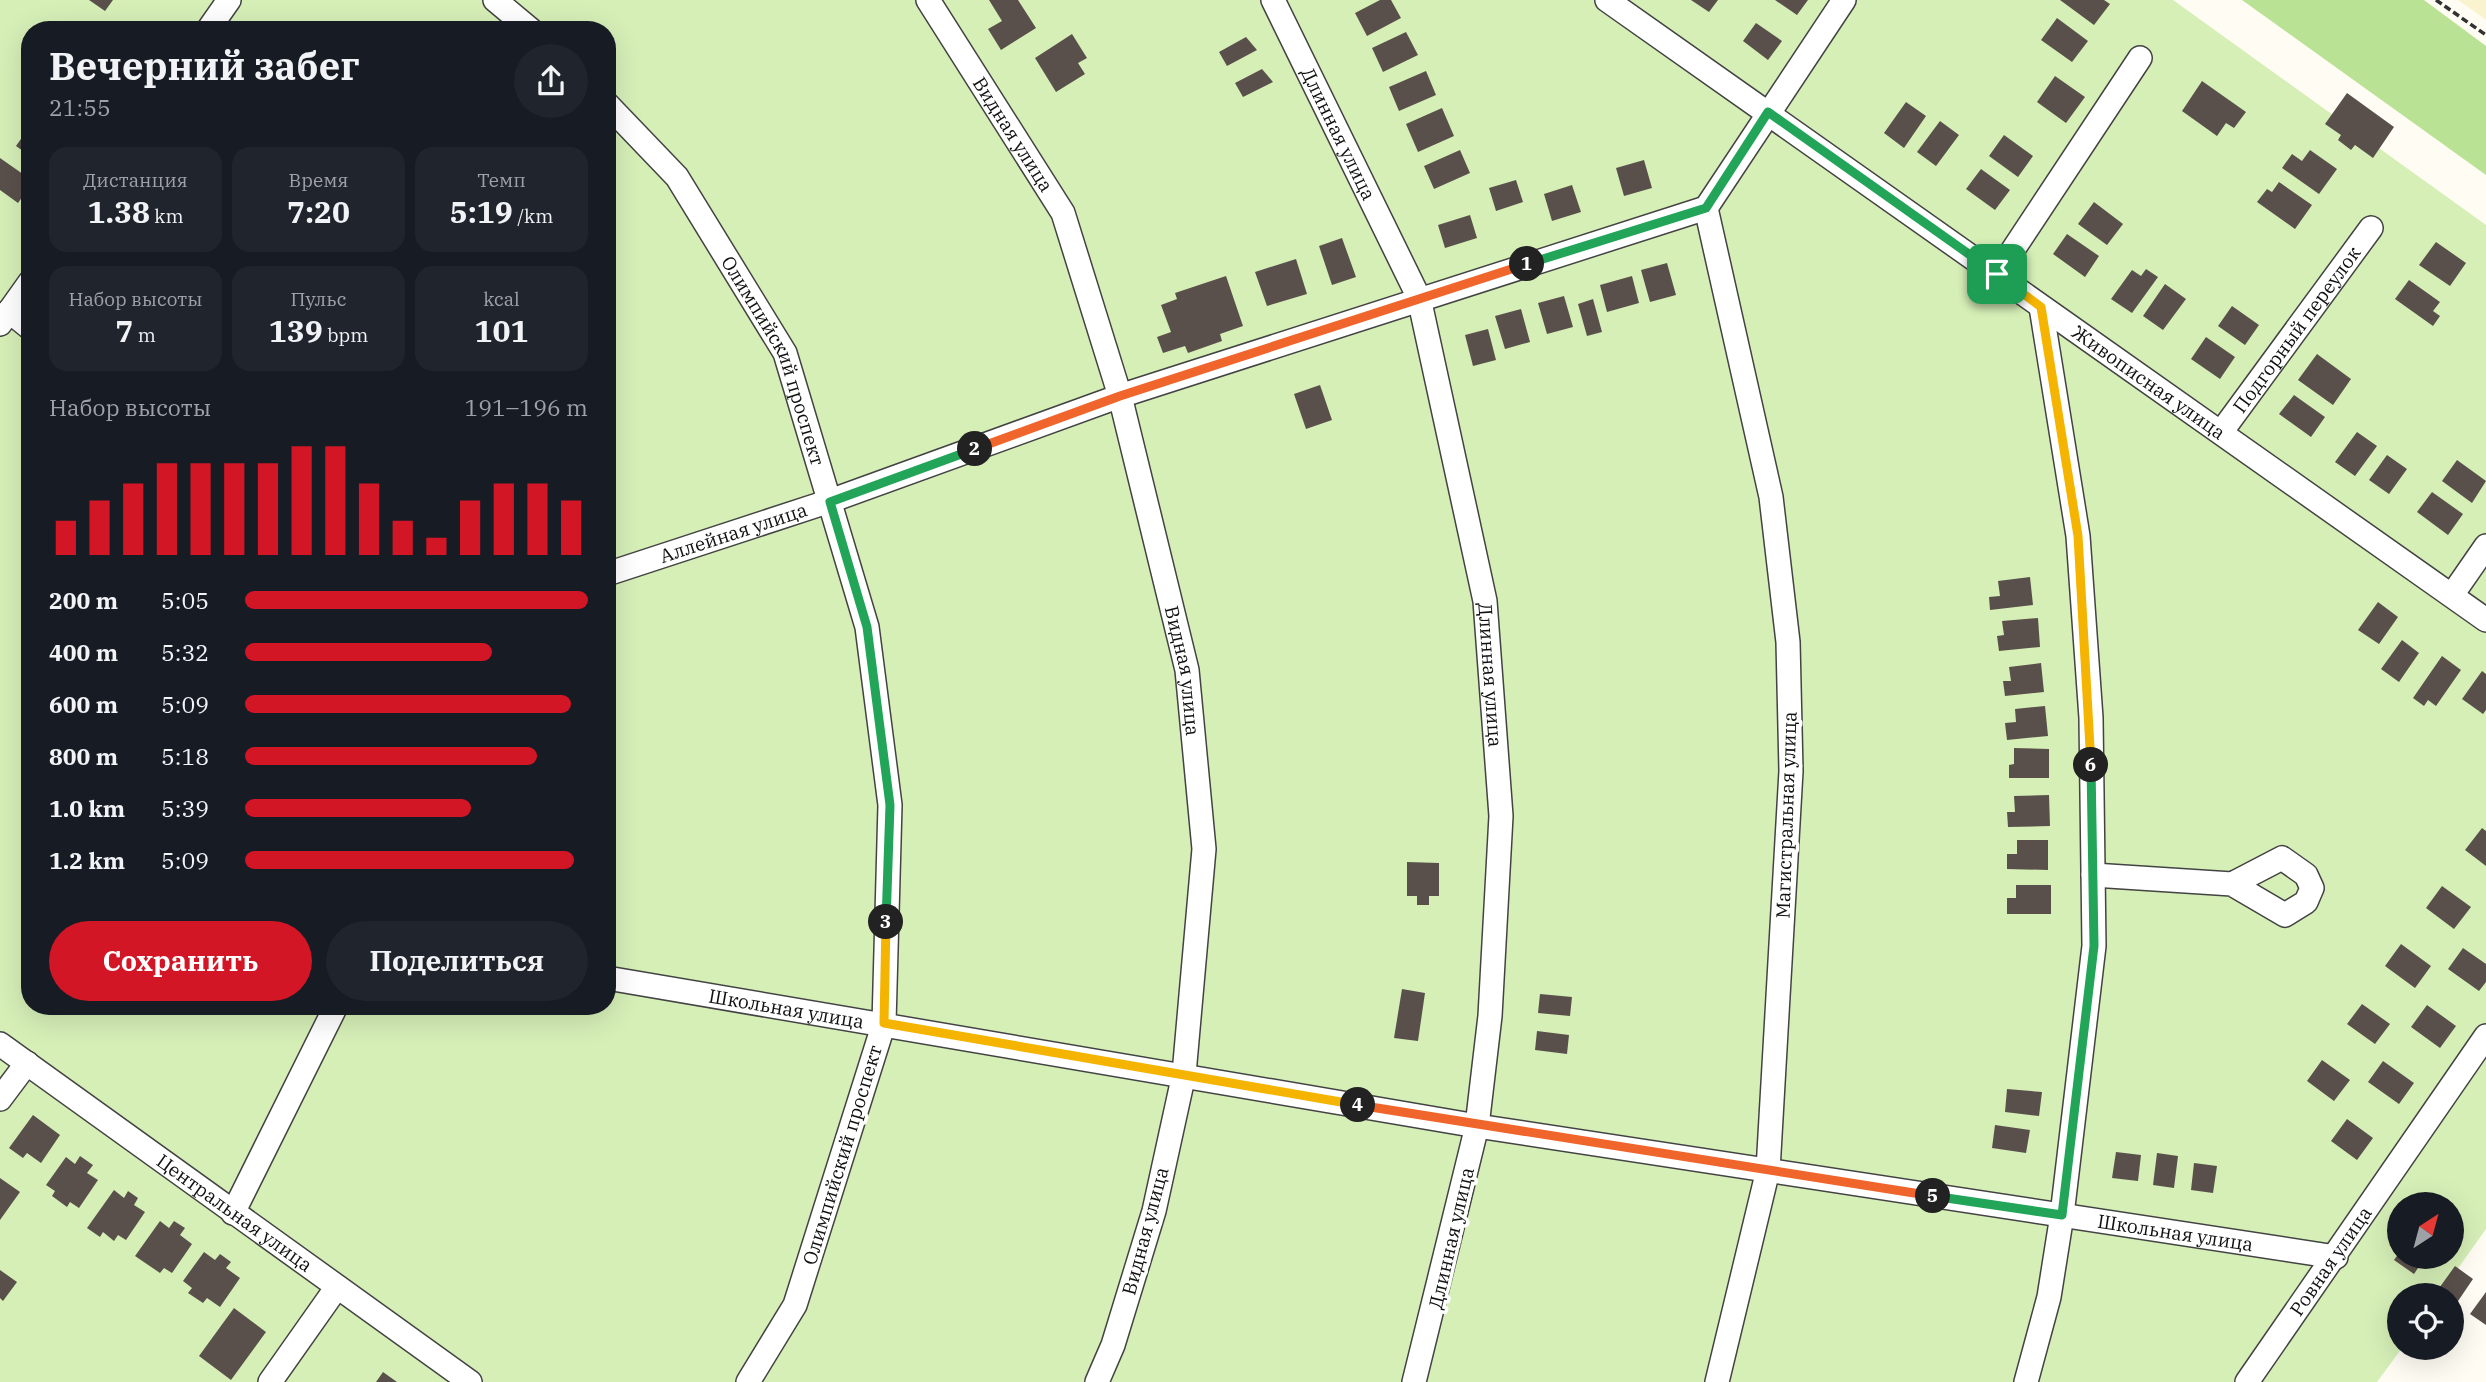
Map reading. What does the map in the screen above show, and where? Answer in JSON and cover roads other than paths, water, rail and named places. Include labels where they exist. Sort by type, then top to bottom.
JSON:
[{"type":"street","points":[[214,21],[229,0]]},
{"type":"street","points":[[495,0],[520,21]]},
{"type":"street","name":"Видная улица","points":[[928,0],[1062,213],[1120,396],[1189,684],[1204,849],[1184,1074],[1154,1211],[1112,1345],[1097,1382]]},
{"type":"street","name":"Длинная улица","points":[[1273,0],[1419,298],[1485,601],[1501,816],[1490,1016],[1477,1126],[1414,1382]]},
{"type":"street","name":"Живописная улица","points":[[1607,0],[2041,307],[2222,431],[2486,620]]},
{"type":"street","points":[[1706,208],[1844,0]]},
{"type":"street","points":[[1997,274],[2140,58]]},
{"type":"street","name":"Олимпийский проспект","points":[[616,113],[677,177],[785,353],[867,627],[890,805],[884,1023],[795,1305],[748,1382]]},
{"type":"street","name":"Аллейная улица","points":[[616,571],[830,502],[1120,396],[1706,208]]},
{"type":"street","name":"Магистральная улица","points":[[1706,208],[1771,497],[1788,642],[1791,771],[1768,1170],[1717,1382]]},
{"type":"street","name":"Подгорный переулок","points":[[2222,431],[2371,228]]},
{"type":"street","points":[[5,317],[21,295]]},
{"type":"street","points":[[2026,1382],[2049,1297],[2062,1215],[2094,946],[2091,718],[2078,536],[2041,307]]},
{"type":"street","points":[[2452,596],[2486,546]]},
{"type":"street","points":[[2093,875],[2232,884]]},
{"type":"street","name":"Школьная улица","points":[[616,979],[1184,1074],[1477,1126],[2336,1257]]},
{"type":"street","points":[[233,1213],[331,1015]]},
{"type":"street","name":"Ровная улица","points":[[2247,1382],[2336,1257],[2486,1036]]},
{"type":"street","name":"Центральная улица","points":[[0,1044],[470,1382]]},
{"type":"street","points":[[0,1099],[27,1063]]},
{"type":"street","points":[[270,1382],[337,1287]]}]
